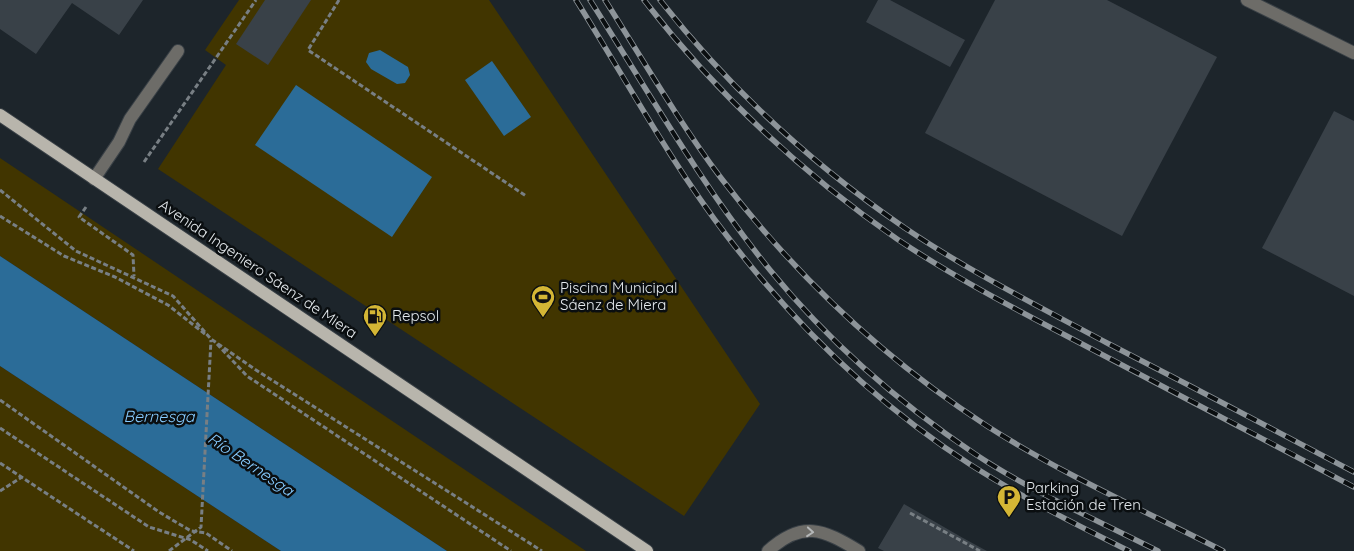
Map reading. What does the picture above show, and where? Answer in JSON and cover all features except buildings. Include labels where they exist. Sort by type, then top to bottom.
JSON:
[{"type":"main road","name":"Avenida Ingeniero Sáenz de Miera","points":[[0,115],[648,551]]},
{"type":"street","points":[[1247,0],[1354,53]]},
{"type":"street","points":[[94,179],[119,142],[130,119],[178,51]]},
{"type":"street","points":[[768,551],[784,537],[806,530],[834,536],[858,551]]},
{"type":"path","points":[[144,162],[256,0]]},
{"type":"path","points":[[339,0],[308,50],[526,196]]},
{"type":"path","points":[[0,190],[76,251],[134,276],[173,296],[247,376],[511,551]]},
{"type":"path","points":[[86,207],[79,217],[133,255],[134,276]]},
{"type":"path","points":[[0,216],[64,256],[115,277],[168,305],[212,339],[542,551]]},
{"type":"path","points":[[169,551],[201,527],[212,339]]},
{"type":"path","points":[[0,400],[159,512],[196,531],[206,533],[232,551]]},
{"type":"path","points":[[0,428],[149,527],[186,538],[208,551]]},
{"type":"path","points":[[0,463],[134,551]]},
{"type":"path","points":[[0,492],[22,477]]},
{"type":"path","points":[[910,513],[980,551]]},
{"type":"shaded area","name":"Piscina Municipal Sáenz de Miera","points":[[239,0],[489,0],[760,404],[684,516],[158,169],[226,65],[205,50]]},
{"type":"shaded area","points":[[0,158],[586,551],[447,551],[0,256]]},
{"type":"shaded area","points":[[0,366],[281,551],[0,551]]},
{"type":"water","points":[[380,50],[408,67],[410,75],[405,83],[397,84],[371,69],[366,62],[369,53]]},
{"type":"water","points":[[492,61],[531,117],[504,136],[465,80]]},
{"type":"water","points":[[296,85],[432,177],[392,237],[255,145]]},
{"type":"water","name":"Bernesga","points":[[0,256],[447,551],[281,551],[0,366]]},
{"type":"railway","points":[[576,0],[706,208],[780,301],[839,361],[902,416],[971,465],[1009,488],[1129,551]]},
{"type":"railway","points":[[590,0],[676,138],[721,205],[770,270],[840,346],[919,414],[975,454],[1019,481],[1158,551]]},
{"type":"railway","points":[[605,0],[676,113],[721,178],[749,214],[811,281],[877,344],[949,400],[1015,443],[1073,476],[1223,551]]},
{"type":"railway","points":[[644,0],[671,34],[730,99],[827,187],[897,239],[996,299],[1354,487]]},
{"type":"railway","points":[[660,0],[714,64],[774,123],[838,178],[905,228],[1031,303],[1354,472]]},
{"type":"place","name":"Piscina Municipal Sáenz de Miera","points":[[543,318]]},
{"type":"place","name":"Repsol","points":[[375,337]]},
{"type":"place","name":"Parking Estación de Tren","points":[[1009,518]]},
{"type":"water label","name":"Río Bernesga","points":[[251,464]]}]
